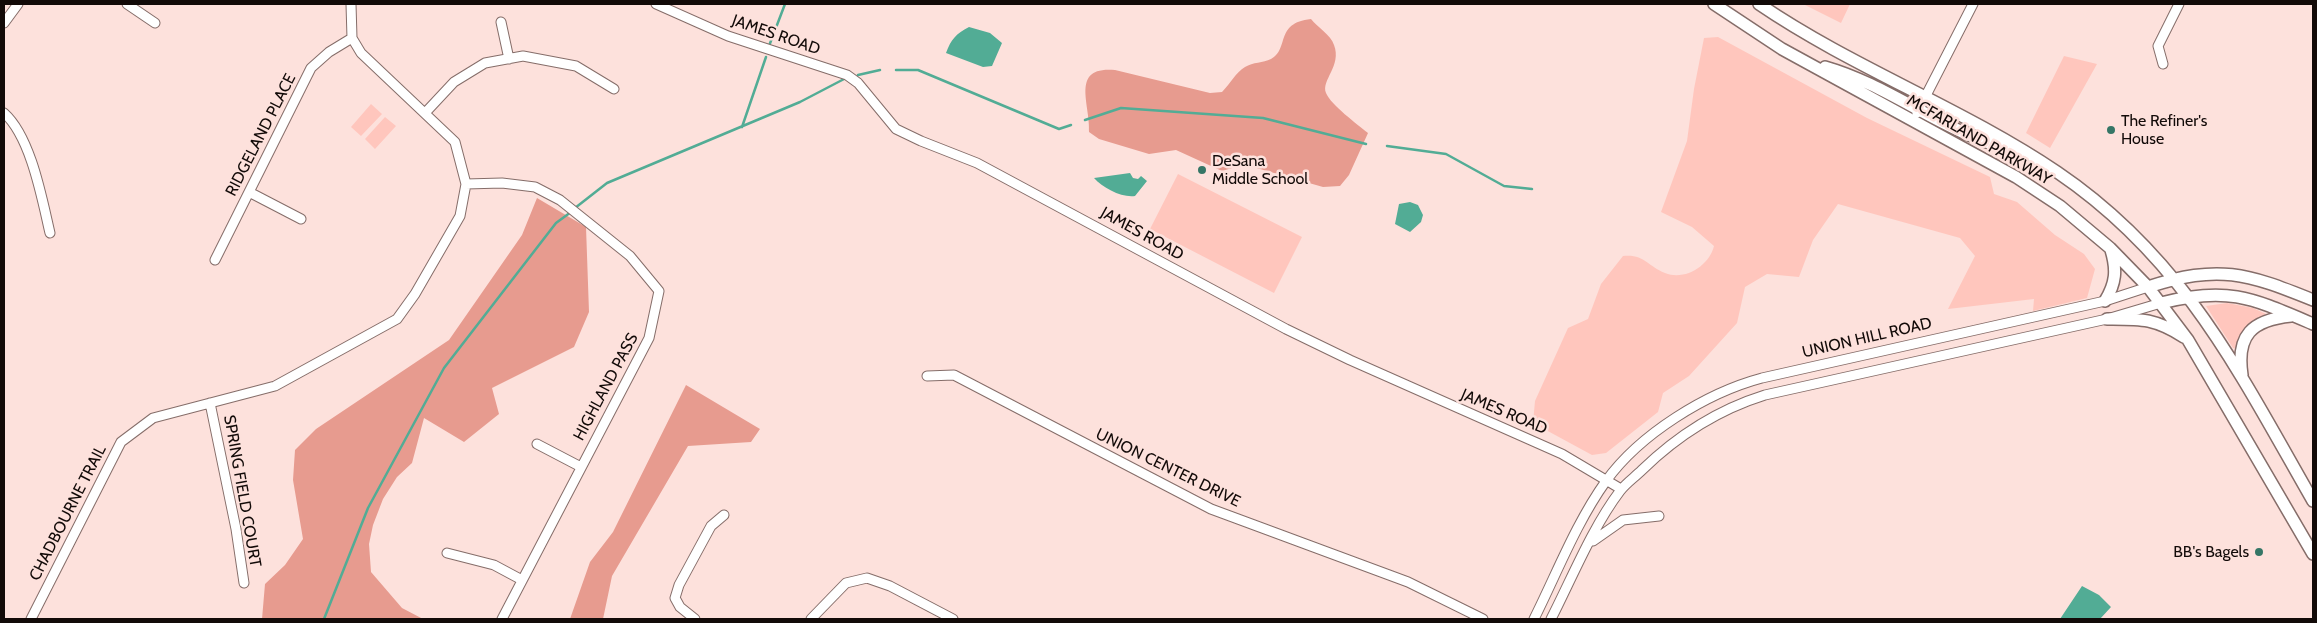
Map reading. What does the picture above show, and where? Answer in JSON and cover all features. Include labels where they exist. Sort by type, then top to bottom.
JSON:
[{"type":"main road","name":"MCFARLAND PARKWAY","points":[[1714,4],[1753,32],[1808,64],[2034,188],[2065,210],[2110,248],[2148,287],[2188,340],[2313,554]]},
{"type":"main road","name":"MCFARLAND PARKWAY","points":[[1759,4],[1798,28],[2025,152],[2100,204],[2141,242],[2175,278],[2213,330],[2313,501]]},
{"type":"main road","points":[[1808,64],[1851,75],[1875,85],[1974,138],[2000,147],[2025,152]]},
{"type":"main road","points":[[2104,301],[2114,282],[2116,272],[2110,248]]},
{"type":"main road","name":"UNION HILL ROAD","points":[[2148,287],[2175,278],[2211,272],[2240,274],[2269,282],[2313,300]]},
{"type":"main road","name":"UNION HILL ROAD","points":[[2161,303],[2208,293],[2239,296],[2313,324]]},
{"type":"main road","points":[[2243,379],[2241,350],[2248,332],[2269,320],[2293,315]]},
{"type":"main road","points":[[2107,319],[2148,320],[2167,327],[2188,340]]},
{"type":"street","points":[[4,23],[18,4]]},
{"type":"street","points":[[127,4],[155,23]]},
{"type":"street","points":[[350,4],[352,38]]},
{"type":"street","name":"JAMES ROAD","points":[[656,4],[728,36],[847,75],[858,83],[896,129],[977,163],[1286,329],[1350,360],[1562,454],[1621,489]]},
{"type":"street","points":[[1913,120],[1973,4]]},
{"type":"street","points":[[2162,64],[2158,46],[2179,4]]},
{"type":"street","points":[[501,22],[509,59]]},
{"type":"street","name":"CHADBOURNE TRAIL","points":[[31,619],[121,442],[153,418],[275,386],[397,319],[415,294],[460,216],[466,184],[455,142],[361,54],[352,38]]},
{"type":"street","name":"RIDGELAND PLACE","points":[[215,260],[311,68],[329,52],[352,38]]},
{"type":"street","points":[[424,113],[454,82],[485,63],[523,56],[576,66],[614,89]]},
{"type":"street","points":[[4,113],[11,120],[32,161],[50,233]]},
{"type":"street","name":"HIGHLAND PASS","points":[[466,184],[502,183],[535,187],[560,200],[630,256],[659,291],[649,338],[502,619]]},
{"type":"street","points":[[249,192],[301,219]]},
{"type":"street","name":"UNION HILL ROAD","points":[[1534,619],[1587,512],[1607,479],[1630,454],[1659,430],[1714,396],[1739,384],[2104,301],[2148,287]]},
{"type":"street","name":"UNION HILL ROAD","points":[[1551,619],[1590,543],[1621,489],[1665,448],[1697,425],[1765,394],[2107,319],[2161,303]]},
{"type":"street","name":"UNION CENTER DRIVE","points":[[927,376],[954,375],[1211,509],[1408,582],[1483,619]]},
{"type":"street","name":"SPRING FIELD COURT","points":[[210,403],[236,529],[244,584]]},
{"type":"street","points":[[537,444],[581,467]]},
{"type":"street","points":[[695,619],[680,607],[675,598],[679,585],[711,526],[724,516]]},
{"type":"street","points":[[1590,543],[1623,520],[1659,516]]},
{"type":"street","points":[[447,553],[494,565],[522,580]]},
{"type":"street","points":[[811,619],[846,583],[867,578],[890,586],[953,619]]},
{"type":"shaded area","points":[[1803,4],[1850,4],[1841,23]]},
{"type":"shaded area","points":[[1311,19],[1330,38],[1336,53],[1334,66],[1326,83],[1326,93],[1339,109],[1368,133],[1349,175],[1340,186],[1323,187],[1239,163],[1232,168],[1222,171],[1176,150],[1149,154],[1099,139],[1089,132],[1086,89],[1087,81],[1092,74],[1101,70],[1115,70],[1210,93],[1222,92],[1242,69],[1277,55],[1287,31],[1292,26],[1299,21]]},
{"type":"shaded area","points":[[969,27],[990,33],[1002,43],[992,66],[983,67],[946,53],[954,37]]},
{"type":"shaded area","points":[[1718,37],[1867,118],[1990,177],[1994,194],[2017,202],[2055,235],[2084,254],[2095,269],[2087,298],[2033,311],[2034,299],[1948,309],[1975,256],[1960,238],[1838,204],[1813,240],[1799,277],[1767,274],[1745,287],[1737,323],[1689,376],[1663,393],[1658,412],[1606,453],[1592,455],[1533,423],[1535,401],[1568,328],[1588,319],[1601,284],[1623,256],[1636,257],[1665,273],[1680,275],[1695,270],[1707,260],[1711,253],[1714,246],[1692,227],[1661,212],[1687,141],[1694,89],[1704,38]]},
{"type":"shaded area","points":[[2064,56],[2097,64],[2050,148],[2026,133]]},
{"type":"shaded area","points":[[371,104],[382,114],[361,136],[351,127]]},
{"type":"shaded area","points":[[385,117],[396,126],[375,149],[365,139]]},
{"type":"shaded area","points":[[1130,173],[1133,178],[1138,179],[1141,176],[1147,181],[1135,196],[1113,192],[1094,178]]},
{"type":"shaded area","points":[[1178,174],[1302,237],[1274,293],[1150,229]]},
{"type":"shaded area","points":[[537,198],[586,227],[589,312],[574,347],[492,388],[499,414],[464,442],[424,418],[412,463],[397,477],[383,499],[373,525],[369,544],[371,572],[402,608],[423,619],[262,619],[265,584],[285,565],[303,539],[293,480],[295,450],[316,429],[449,340],[522,235]]},
{"type":"shaded area","points":[[1410,202],[1418,205],[1423,215],[1421,222],[1410,232],[1395,224],[1399,204]]},
{"type":"shaded area","points":[[2227,303],[2253,308],[2266,314],[2253,322],[2236,349],[2233,348],[2206,306]]},
{"type":"shaded area","points":[[686,385],[760,429],[751,442],[688,446],[612,576],[603,619],[570,619],[590,562],[613,532]]},
{"type":"shaded area","points":[[2082,586],[2099,595],[2111,607],[2100,619],[2060,619]]},
{"type":"waterway","points":[[769,46],[785,4]]},
{"type":"waterway","points":[[742,127],[766,57]]},
{"type":"waterway","points":[[858,75],[880,70]]},
{"type":"waterway","points":[[896,70],[918,70],[1059,129],[1071,125]]},
{"type":"waterway","points":[[575,208],[607,183],[800,102],[846,78]]},
{"type":"waterway","points":[[1085,120],[1121,108],[1263,118],[1366,144]]},
{"type":"waterway","points":[[1387,146],[1446,154],[1504,186],[1532,189]]},
{"type":"waterway","points":[[324,619],[368,508],[444,368],[556,223],[571,212]]},
{"type":"place","name":"The Refiner's House","points":[[2111,130]]},
{"type":"place","name":"DeSana Middle School","points":[[1202,170]]},
{"type":"place","name":"BB's Bagels","points":[[2259,552]]}]
